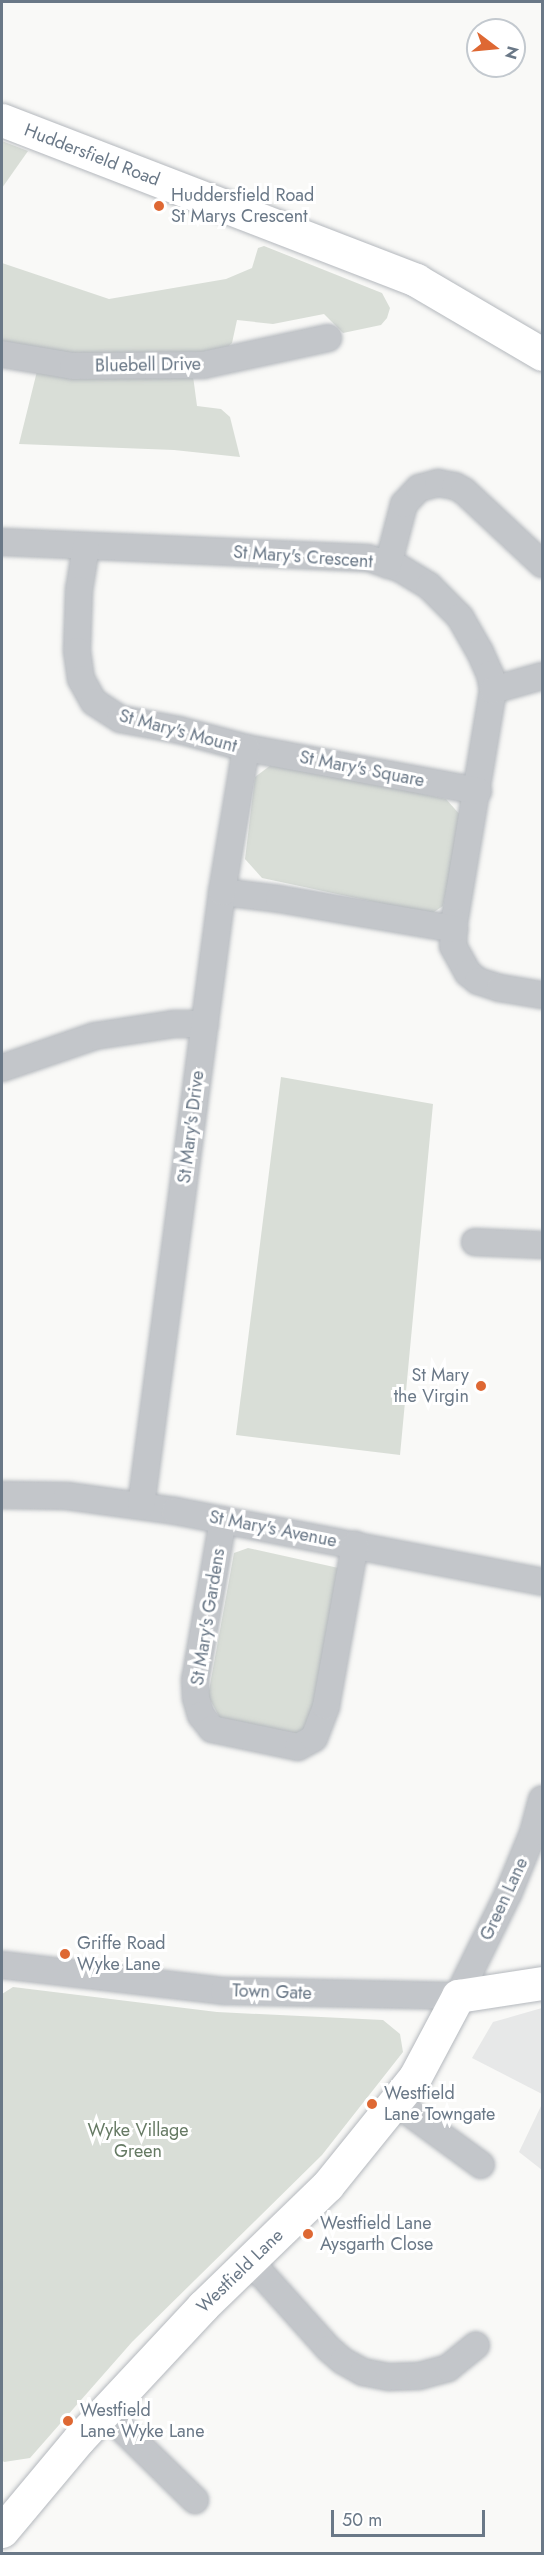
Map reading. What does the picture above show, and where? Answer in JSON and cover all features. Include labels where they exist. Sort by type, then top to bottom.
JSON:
[{"type":"main road","name":"Huddersfield Road","points":[[2,120],[416,280],[543,354]]},
{"type":"main road","name":"Town Gate","points":[[458,1996],[543,1983]]},
{"type":"main road","name":"Westfield Lane","points":[[2,2529],[105,2412],[203,2306],[327,2186],[396,2103],[429,2053],[458,1996]]},
{"type":"street","name":"Bluebell Drive","points":[[2,354],[73,366],[203,365],[328,338]]},
{"type":"street","points":[[388,565],[404,504],[419,488],[438,483],[464,490],[543,564]]},
{"type":"street","name":"St Mary's Crescent","points":[[2,542],[368,558],[415,576],[460,617],[487,667],[493,690],[453,946],[459,960],[478,981],[500,988],[543,995]]},
{"type":"street","name":"St Mary's Mount","points":[[87,547],[80,590],[77,651],[81,679],[94,702],[120,719],[179,730],[246,748]]},
{"type":"street","points":[[493,690],[543,676]]},
{"type":"street","name":"St Mary's Square","points":[[246,748],[478,791]]},
{"type":"street","name":"St Mary's Drive","points":[[141,1506],[158,1356],[222,892],[246,748]]},
{"type":"street","points":[[222,892],[279,899],[454,930]]},
{"type":"street","points":[[2,1068],[95,1036],[173,1024],[205,1024]]},
{"type":"street","points":[[476,1242],[543,1245]]},
{"type":"street","name":"St Mary's Avenue","points":[[2,1495],[67,1496],[141,1506],[543,1582]]},
{"type":"street","name":"St Mary's Gardens","points":[[223,1520],[195,1680],[196,1698],[201,1715],[212,1729],[298,1747],[314,1738],[326,1706],[355,1545]]},
{"type":"street","name":"Green Lane","points":[[458,1996],[512,1884],[533,1833],[543,1799]]},
{"type":"street","name":"Town Gate","points":[[2,1965],[224,1991],[458,1996]]},
{"type":"street","points":[[396,2103],[481,2165]]},
{"type":"street","points":[[250,2261],[329,2349],[343,2361],[363,2372],[389,2377],[419,2376],[448,2368],[476,2345]]},
{"type":"street","points":[[105,2412],[195,2500]]},
{"type":"shaded area","points":[[542,2008],[542,2094],[472,2058],[493,2022]]},
{"type":"shaded area","points":[[542,2104],[542,2170],[519,2152]]},
{"type":"green space","points":[[2,141],[28,151],[2,188]]},
{"type":"green space","points":[[264,246],[382,293],[390,308],[387,318],[381,325],[343,333],[324,314],[273,324],[237,320],[232,343],[218,355],[191,361],[197,406],[221,409],[230,417],[240,457],[174,450],[19,444],[41,355],[2,343],[2,263],[109,299],[226,279],[252,268],[258,248]]},
{"type":"green space","points":[[275,762],[446,799],[462,817],[443,906],[431,914],[262,878],[245,859],[255,777]]},
{"type":"green space","points":[[281,1077],[433,1104],[400,1455],[236,1435]]},
{"type":"green space","points":[[248,1548],[343,1569],[316,1708],[301,1735],[222,1722],[208,1696],[234,1553]]},
{"type":"green space","name":"Wyke Village Green","points":[[13,1987],[217,2012],[383,2020],[400,2034],[403,2052],[322,2155],[132,2342],[30,2458],[4,2462],[2,2460],[2,1994]]},
{"type":"place","name":"Huddersfield Road St Marys Crescent","points":[[159,206]]},
{"type":"place","name":"St Mary the Virgin","points":[[481,1386]]},
{"type":"place","name":"Griffe Road Wyke Lane","points":[[65,1954]]},
{"type":"place","name":"Westfield Lane Towngate","points":[[372,2104]]},
{"type":"place","name":"Westfield Lane Aysgarth Close","points":[[308,2234]]},
{"type":"place","name":"Westfield Lane Wyke Lane","points":[[68,2421]]}]
